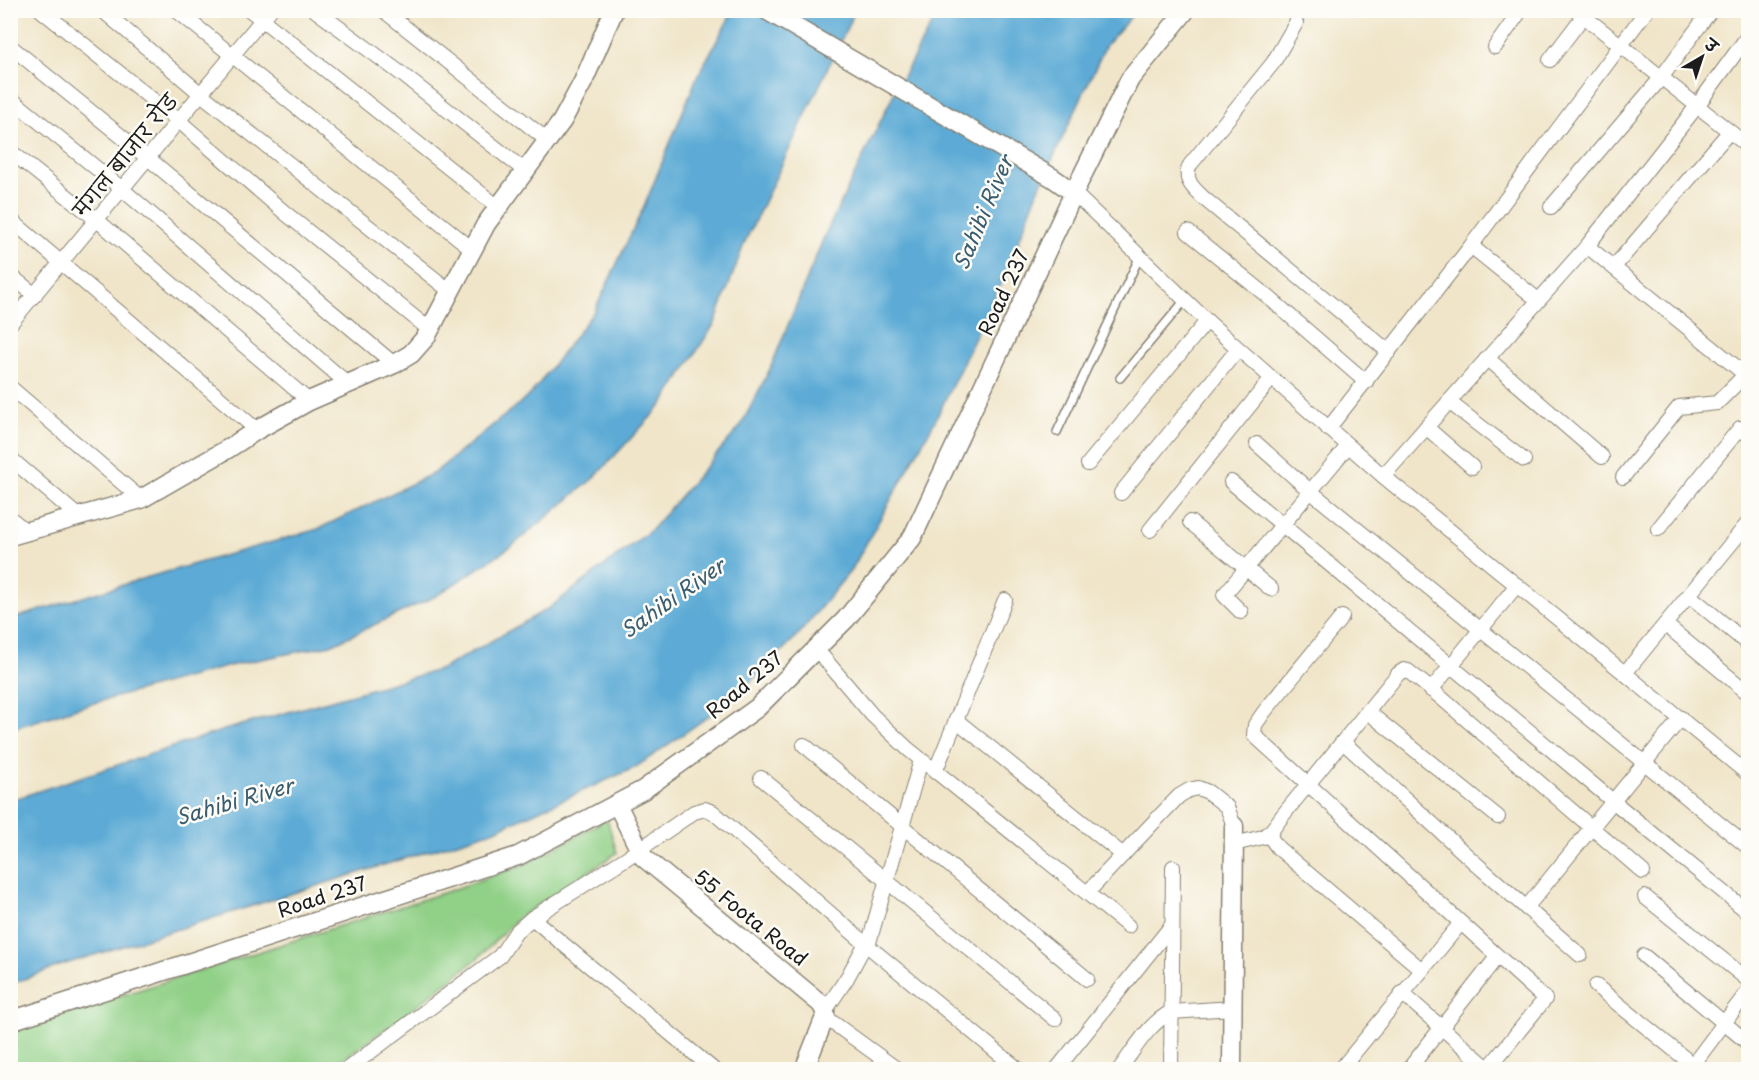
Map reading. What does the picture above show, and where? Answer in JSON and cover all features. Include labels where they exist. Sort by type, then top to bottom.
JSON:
[{"type":"street","points":[[41,10],[430,330]]},
{"type":"street","points":[[102,10],[201,94],[450,291]]},
{"type":"street","points":[[176,10],[471,249]]},
{"type":"street","points":[[250,10],[266,15],[498,207]]},
{"type":"street","points":[[315,10],[403,75],[524,170]]},
{"type":"street","points":[[383,10],[547,140]]},
{"type":"street","points":[[10,519],[18,533],[141,499],[309,401],[394,364],[411,354],[430,330],[471,249],[498,207],[562,121],[583,82],[614,10]]},
{"type":"street","points":[[766,10],[1053,178],[1074,193],[1207,321],[1328,429],[1749,774]]},
{"type":"street","name":"Road 237","points":[[10,1021],[518,856],[643,790],[757,708],[846,619],[912,538],[1130,79],[1186,10]]},
{"type":"street","points":[[1495,47],[1521,10]]},
{"type":"street","points":[[1328,429],[1472,246],[1647,10]]},
{"type":"street","points":[[1551,207],[1661,78],[1711,10]]},
{"type":"street","points":[[1550,60],[1582,12],[1661,78],[1748,145]]},
{"type":"street","name":"मंगल बाजार रोड","points":[[10,324],[266,15]]},
{"type":"street","points":[[1296,23],[1273,63],[1190,165],[1186,171],[1186,178],[1207,201],[1389,352]]},
{"type":"street","points":[[1383,476],[1587,246],[1749,36]]},
{"type":"street","points":[[10,46],[394,364]]},
{"type":"street","points":[[10,98],[122,189],[348,384]]},
{"type":"street","points":[[1614,267],[1730,132]]},
{"type":"street","points":[[10,151],[97,220],[309,401]]},
{"type":"street","points":[[10,219],[257,430]]},
{"type":"street","points":[[1188,232],[1266,295],[1366,382]]},
{"type":"street","points":[[1472,246],[1538,300]]},
{"type":"street","points":[[1587,246],[1747,373],[1717,403],[1679,407],[1623,477]]},
{"type":"street","points":[[10,275],[35,294]]},
{"type":"street","points":[[1088,464],[1207,321]]},
{"type":"street","points":[[1121,494],[1238,349]]},
{"type":"street","points":[[1487,358],[1602,457]]},
{"type":"street","points":[[1150,530],[1271,379]]},
{"type":"street","points":[[10,387],[141,499]]},
{"type":"street","points":[[1449,402],[1524,460]]},
{"type":"street","points":[[1426,427],[1472,467]]},
{"type":"street","points":[[1658,530],[1740,428],[1749,435]]},
{"type":"street","points":[[1257,444],[1310,491],[1749,847]]},
{"type":"street","points":[[1241,612],[1224,595],[1348,446]]},
{"type":"street","points":[[10,458],[79,516]]},
{"type":"street","points":[[1231,482],[1749,912]]},
{"type":"street","points":[[1190,522],[1271,589]]},
{"type":"street","points":[[1625,673],[1690,596],[1744,538],[1749,523]]},
{"type":"street","points":[[1431,690],[1517,585]]},
{"type":"street","points":[[1690,596],[1749,644]]},
{"type":"street","points":[[935,772],[1005,600]]},
{"type":"street","points":[[1342,617],[1264,712],[1254,730],[1257,740],[1545,999],[1488,1069],[1402,993]]},
{"type":"street","points":[[1666,625],[1749,693]]},
{"type":"street","points":[[817,650],[872,715],[921,760],[1128,926]]},
{"type":"street","points":[[1234,836],[1263,837],[1272,830],[1398,674],[1404,670],[1431,690],[1643,872]]},
{"type":"street","points":[[1368,712],[1498,817]]},
{"type":"street","points":[[1526,908],[1681,718]]},
{"type":"street","points":[[956,720],[1123,855]]},
{"type":"street","points":[[1343,742],[1580,955]]},
{"type":"street","points":[[804,745],[1087,979]]},
{"type":"street","points":[[804,1070],[825,1014],[867,945],[921,760]]},
{"type":"street","points":[[761,778],[1055,1019]]},
{"type":"street","points":[[1087,893],[1179,796],[1198,788],[1208,792],[1227,807],[1234,836],[1232,1070]]},
{"type":"street","name":"55 Foota Road","points":[[617,804],[639,850],[649,862],[802,987],[821,1004],[825,1014]]},
{"type":"street","points":[[346,1070],[500,956],[516,933],[532,918],[694,812],[705,809],[713,812],[867,945],[1019,1070]]},
{"type":"street","points":[[1272,830],[1270,837],[1278,848],[1422,970]]},
{"type":"street","points":[[1171,1070],[1173,867]]},
{"type":"street","points":[[1645,897],[1749,980]]},
{"type":"street","points":[[532,918],[714,1070]]},
{"type":"street","points":[[1340,1070],[1460,924]]},
{"type":"street","points":[[1056,1070],[1172,925]]},
{"type":"street","points":[[1644,956],[1749,1043]]},
{"type":"street","points":[[1408,1070],[1497,957]]},
{"type":"street","points":[[1596,986],[1694,1068],[1724,1022],[1749,991]]},
{"type":"street","points":[[1119,1070],[1155,1023],[1171,1012],[1233,1008]]},
{"type":"street","points":[[825,1014],[898,1070]]},
{"type":"lane","points":[[1057,432],[1140,256]]},
{"type":"lane","points":[[1120,378],[1185,300]]},
{"type":"green space","points":[[607,819],[617,853],[518,918],[477,959],[409,1012],[329,1069],[11,1069],[10,1031],[449,891],[528,863]]},
{"type":"water","points":[[733,11],[855,11],[744,244],[715,323],[662,405],[594,478],[512,546],[436,596],[331,645],[237,664],[83,706],[11,729],[11,619],[318,529],[434,473],[531,394],[595,310],[646,202],[696,79]]},
{"type":"water","name":"Sahibi River","points":[[939,11],[1136,11],[1106,45],[1040,186],[1007,271],[936,419],[852,569],[799,634],[732,700],[636,767],[493,831],[62,965],[11,984],[11,800],[224,730],[442,669],[549,608],[651,530],[740,427],[770,369],[824,237],[895,91]]}]
